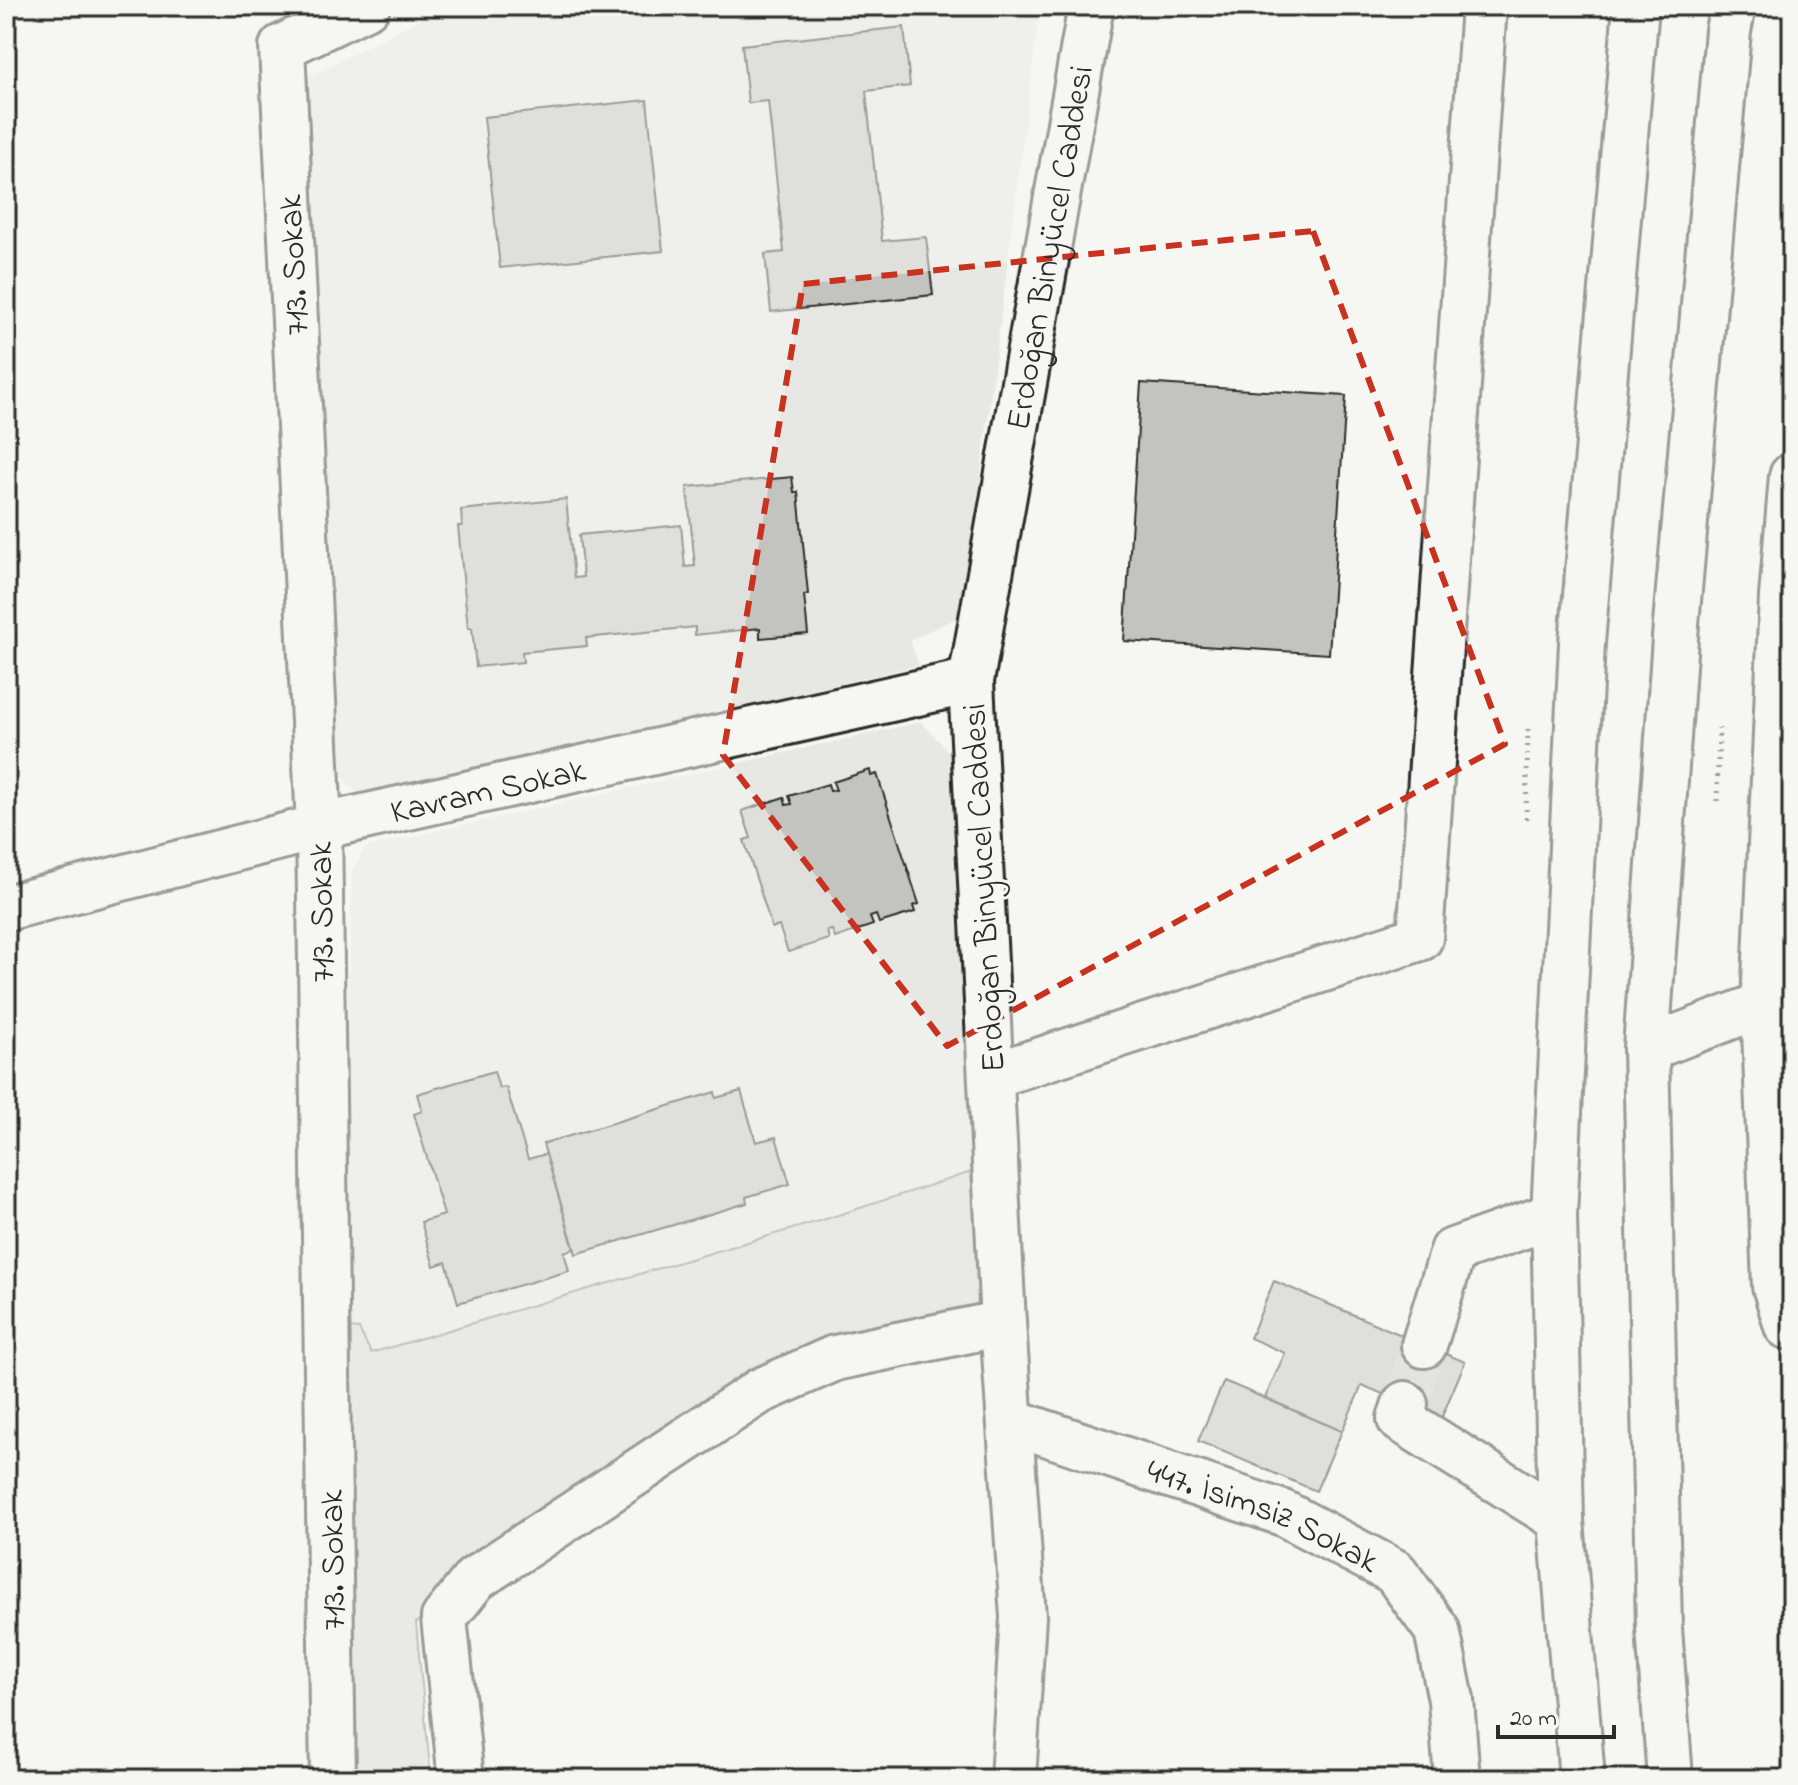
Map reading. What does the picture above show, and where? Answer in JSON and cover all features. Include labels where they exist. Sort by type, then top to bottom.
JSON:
[{"type":"street","name":"713. Sokak","points":[[333,1779],[334,1678],[319,827],[282,47],[367,6]]},
{"type":"street","name":"Erdoğan Binyücel Caddesi","points":[[1013,1779],[1023,1617],[1003,1323],[971,681],[1091,6]]},
{"type":"street","points":[[991,1076],[1420,938],[1484,6]]},
{"type":"street","points":[[1582,1779],[1561,1520],[1554,1215],[1582,643],[1636,6]]},
{"type":"street","points":[[1670,1779],[1659,1628],[1646,1049],[1696,375],[1728,31],[1733,6]]},
{"type":"street","points":[[1792,476],[1764,1004],[1775,1286],[1787,1326],[1792,1327]]},
{"type":"street","name":"Kavram Sokak","points":[[6,908],[319,827],[971,681]]},
{"type":"street","points":[[1646,1049],[1764,1004]]},
{"type":"street","points":[[1424,1345],[1453,1251],[1554,1215]]},
{"type":"street","points":[[461,1779],[444,1618],[475,1579],[760,1391],[835,1358],[1003,1323]]},
{"type":"street","points":[[1405,1404],[1400,1419],[1561,1520]]},
{"type":"street","name":"447. İsimsiz Sokak","points":[[1010,1421],[1283,1513],[1395,1572],[1437,1630],[1451,1700],[1457,1779]]},
{"type":"path","points":[[1526,819],[1528,727]]},
{"type":"path","points":[[1717,801],[1719,728]]},
{"type":"highlighted area","points":[[1313,231],[1505,744],[947,1046],[723,755],[803,284]]},
{"type":"shaded area","points":[[445,6],[1040,6],[963,615],[910,640],[919,665],[360,796],[341,775],[302,80]]},
{"type":"shaded area","points":[[921,722],[949,752],[971,1172],[826,1219],[371,1353],[359,1329],[338,1327],[352,870],[366,847]]},
{"type":"shaded area","points":[[971,1172],[984,1310],[809,1357],[460,1580],[416,1623],[431,1779],[347,1779],[338,1327],[359,1329],[371,1353],[826,1219]]},
{"type":"building","points":[[904,27],[910,86],[866,91],[882,241],[926,237],[933,295],[771,312],[765,254],[784,252],[768,101],[748,103],[742,45]]},
{"type":"building","points":[[647,100],[663,251],[500,268],[484,117]]},
{"type":"building","points":[[1141,383],[1346,396],[1329,654],[1124,641]]},
{"type":"building","points":[[792,477],[794,492],[798,492],[808,594],[804,595],[808,634],[760,638],[760,628],[695,635],[695,627],[586,638],[587,646],[522,652],[523,662],[476,667],[472,628],[468,628],[458,526],[462,526],[461,510],[566,499],[574,578],[583,577],[579,535],[681,525],[685,567],[695,566],[687,487]]},
{"type":"building","points":[[870,770],[871,776],[877,774],[919,904],[913,906],[915,912],[879,923],[876,915],[870,917],[873,925],[835,938],[832,930],[827,931],[829,939],[788,952],[779,926],[772,928],[744,840],[751,838],[742,811],[784,797],[786,805],[792,804],[789,796],[828,784],[830,791],[836,790],[833,782]]},
{"type":"building","points":[[494,1071],[499,1088],[506,1087],[528,1159],[546,1154],[574,1249],[564,1252],[569,1271],[458,1303],[446,1262],[434,1266],[421,1222],[444,1215],[414,1114],[422,1111],[417,1094]]},
{"type":"building","points":[[741,1091],[756,1142],[776,1137],[790,1184],[746,1197],[747,1203],[576,1254],[543,1144],[715,1092],[716,1098]]},
{"type":"building","points":[[1274,1281],[1465,1362],[1441,1419],[1362,1385],[1342,1431],[1265,1398],[1285,1353],[1250,1338]]},
{"type":"building","points":[[1224,1381],[1342,1431],[1316,1491],[1198,1441]]},
{"type":"tunnel","points":[[1405,1404],[1424,1345]]}]
